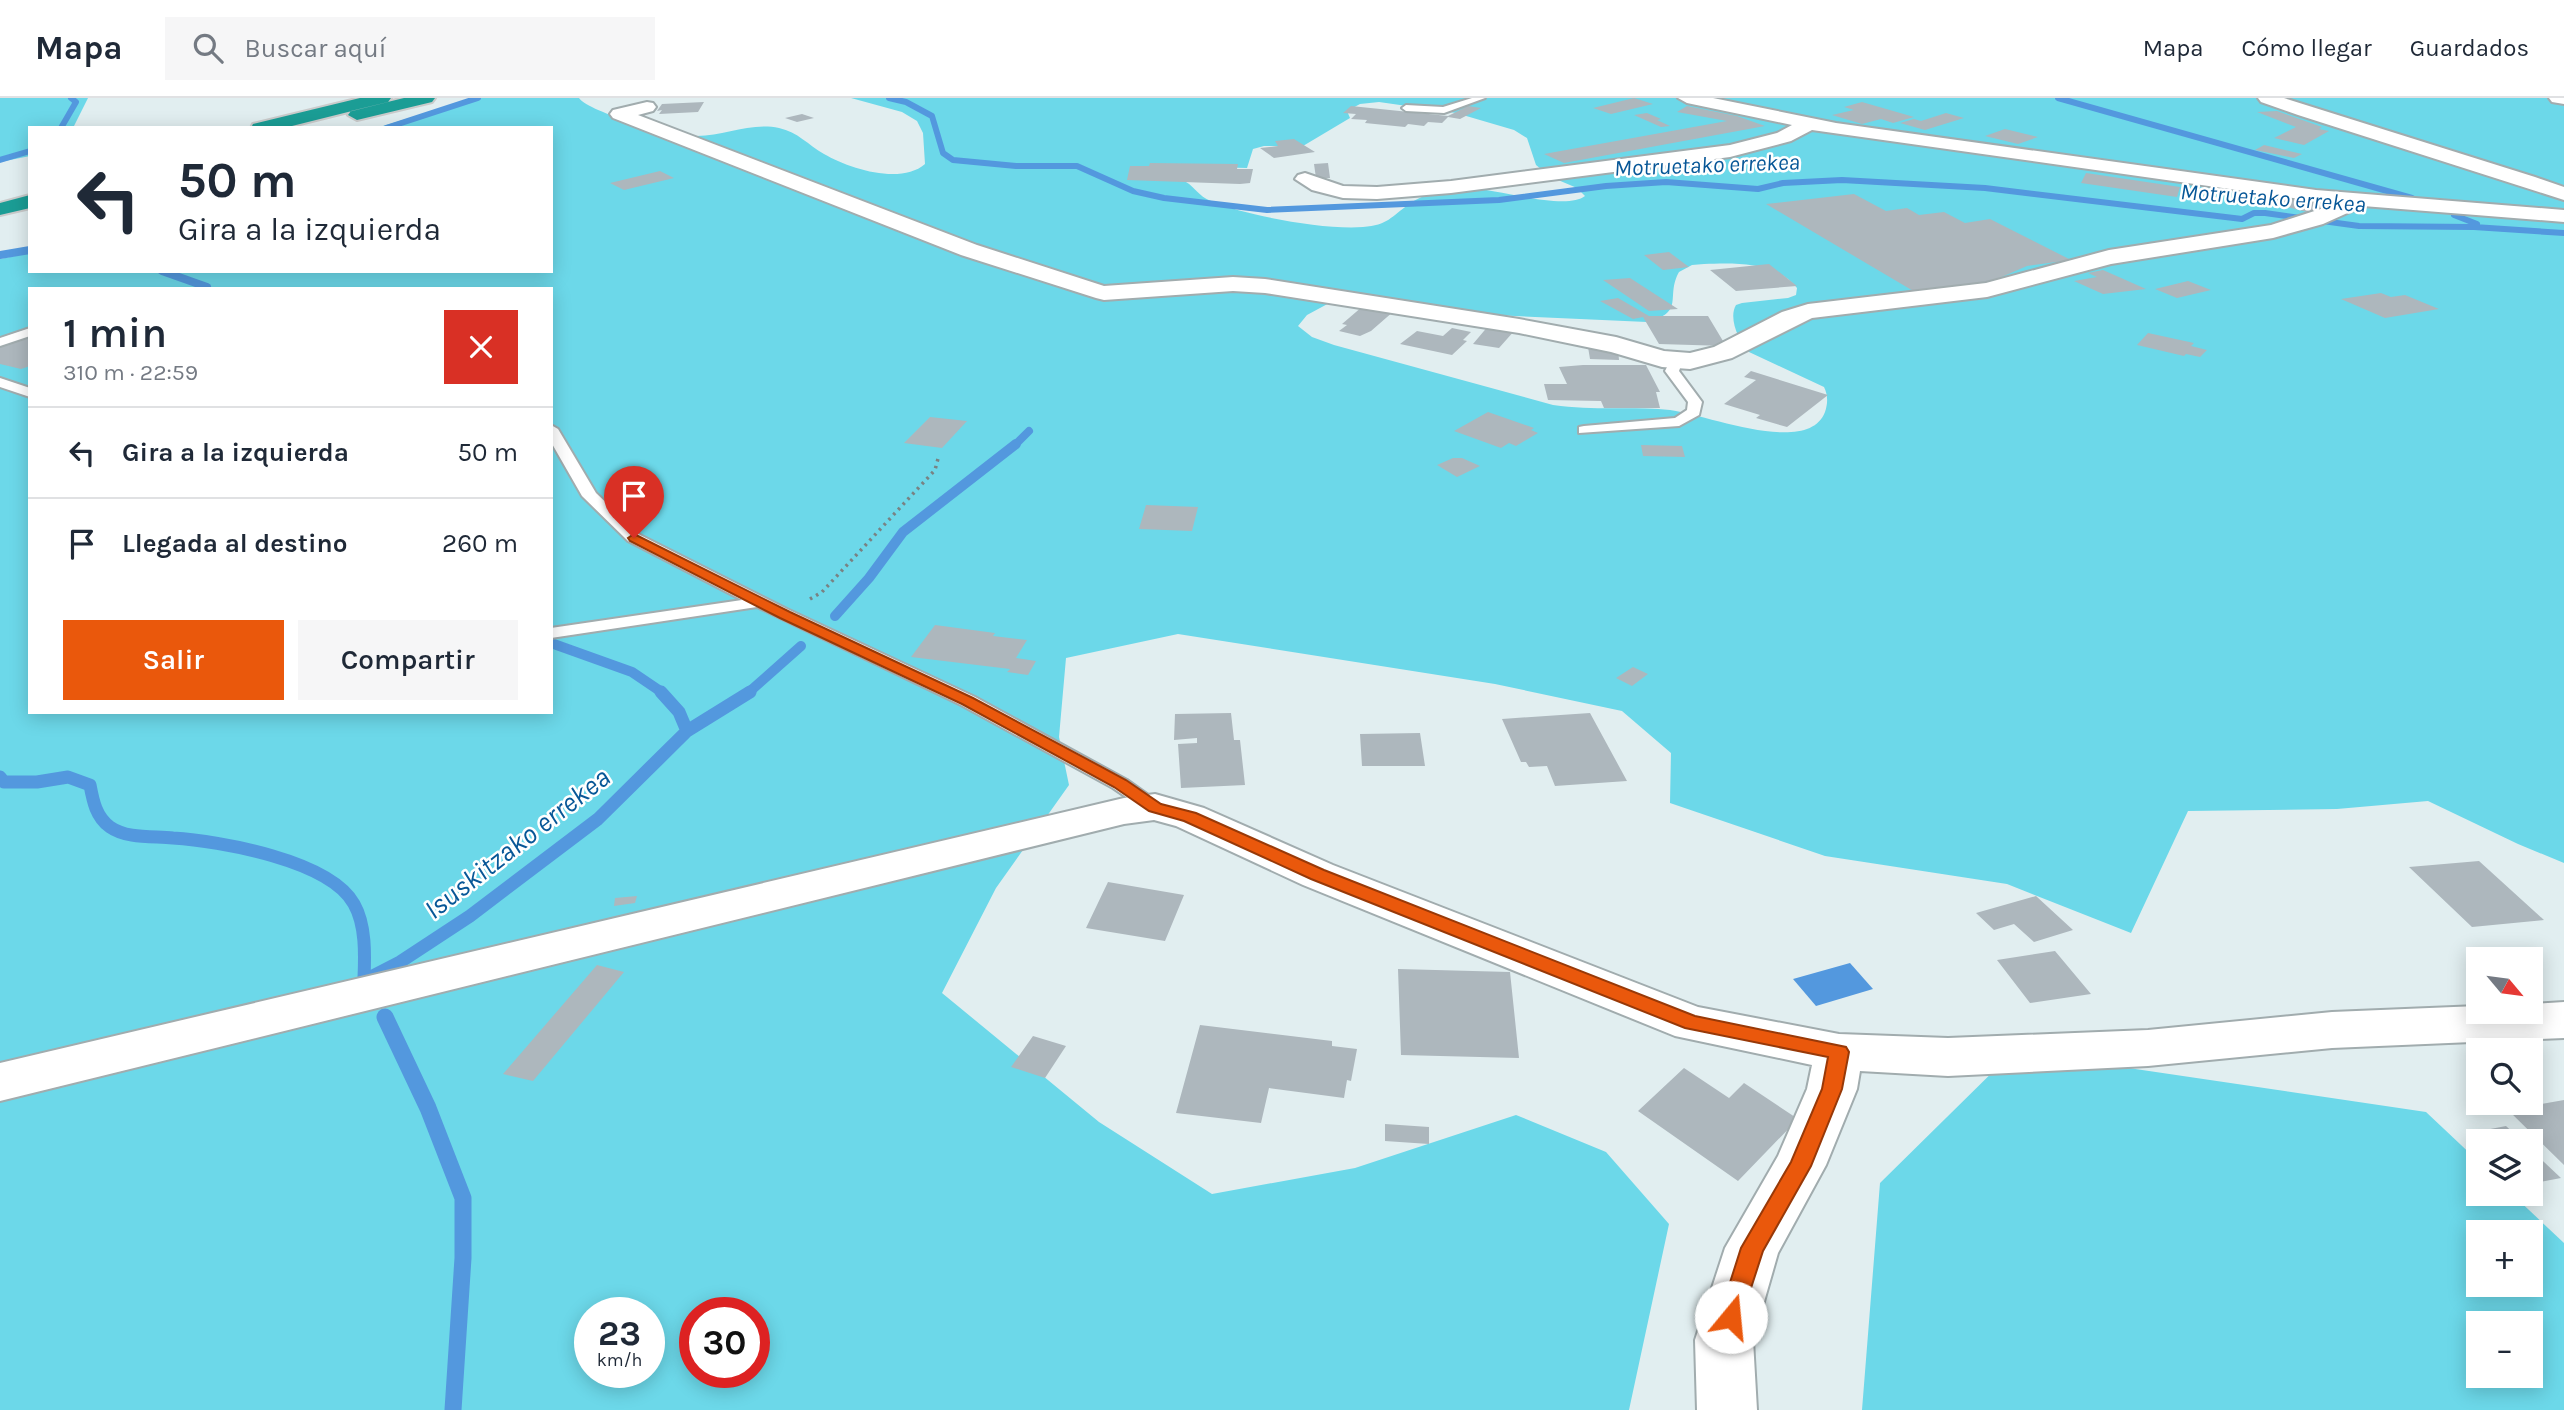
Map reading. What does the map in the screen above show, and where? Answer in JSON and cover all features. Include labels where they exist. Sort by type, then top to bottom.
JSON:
[{"type":"highway","points":[[268,126],[383,98]]},
{"type":"highway","points":[[312,126],[426,98]]},
{"type":"highway","points":[[0,196],[28,189]]},
{"type":"highway","points":[[0,209],[28,202]]},
{"type":"street","points":[[1687,98],[1809,124],[2356,201],[2564,216]]},
{"type":"street","points":[[2267,98],[2328,120],[2507,173],[2564,194]]},
{"type":"street","points":[[2558,98],[2564,99]]},
{"type":"street","points":[[647,107],[619,114],[708,151],[969,250],[1104,293],[1233,284],[1265,286],[1520,326],[1616,345],[1662,359],[1690,361],[1723,353],[1791,317],[1808,312],[1987,290],[2109,257],[2273,231],[2350,206],[2356,201]]},
{"type":"street","points":[[1305,179],[1343,192],[1451,187],[1730,151],[1784,137],[1809,124]]},
{"type":"street","points":[[0,1082],[1124,811],[1155,807],[1190,817],[1330,880],[1692,1023],[1839,1052],[1961,1057],[2148,1048],[2332,1030],[2564,1020]]},
{"type":"street","points":[[1727,1410],[1724,1340],[1752,1248],[1800,1166],[1832,1089],[1839,1052]]},
{"type":"lane","points":[[1406,108],[1444,110],[1481,98]]},
{"type":"lane","points":[[0,342],[28,333]]},
{"type":"lane","points":[[1584,430],[1679,422],[1694,412],[1695,402],[1672,371],[1677,360]]},
{"type":"lane","points":[[0,382],[28,392]]},
{"type":"lane","points":[[553,432],[590,496],[634,538],[785,615],[968,701],[1120,783],[1155,807]]},
{"type":"lane","points":[[553,633],[759,602]]},
{"type":"path","points":[[785,615],[822,592],[935,470],[939,455]]},
{"type":"shaded area","points":[[0,98],[88,98],[74,126],[28,126],[28,156],[0,162]]},
{"type":"shaded area","points":[[477,98],[579,98],[615,117],[694,136],[757,127],[779,128],[792,132],[824,154],[847,165],[889,174],[915,170],[925,164],[923,133],[917,121],[902,112],[851,98],[2564,98],[2564,863],[2428,801],[2337,809],[2188,811],[2131,933],[2007,884],[1825,856],[1670,803],[1671,753],[1622,711],[1495,684],[1178,634],[1066,658],[1059,737],[1069,785],[996,888],[942,993],[1099,1122],[1212,1194],[1355,1168],[1516,1115],[1606,1152],[1669,1224],[1629,1410],[0,1410],[0,259],[28,253],[28,273],[553,273],[553,126],[383,126]],"holes":[[[1379,102],[1456,113],[1514,130],[1527,138],[1536,165],[1551,177],[1577,188],[1585,196],[1563,201],[1482,189],[1455,189],[1422,197],[1389,220],[1378,224],[1347,227],[1286,221],[1245,212],[1207,199],[1184,181],[1165,179],[1209,167],[1247,168],[1253,149],[1264,146],[1303,146],[1350,118],[1347,111],[1360,104]],[[1692,265],[1766,268],[1788,279],[1797,288],[1796,295],[1736,305],[1733,316],[1738,336],[1749,352],[1824,387],[1827,396],[1825,412],[1815,425],[1799,431],[1754,429],[1670,410],[1553,405],[1334,345],[1312,337],[1298,326],[1307,315],[1333,301],[1472,314],[1647,322],[1659,318],[1671,308],[1679,272]]]},
{"type":"shaded area","points":[[1850,963],[1873,989],[1816,1006],[1793,979]]},
{"type":"shaded area","points":[[2014,1051],[2426,1112],[2466,1150],[2466,1206],[2525,1206],[2540,1220],[2466,1220],[2466,1297],[2543,1297],[2543,1223],[2564,1243],[2564,1410],[1862,1410],[1880,1183]]},
{"type":"building","points":[[1634,98],[1653,104],[1611,114],[1593,108]]},
{"type":"building","points":[[704,102],[698,112],[659,114],[662,110],[657,111],[662,104]]},
{"type":"building","points":[[1862,102],[1914,117],[1893,123],[1881,119],[1862,124],[1832,115],[1854,110],[1844,107]]},
{"type":"building","points":[[1351,106],[1448,116],[1468,106],[1481,108],[1460,119],[1448,117],[1442,123],[1428,122],[1424,126],[1408,124],[1405,127],[1351,119],[1356,114],[1343,113]]},
{"type":"building","points":[[1687,106],[1737,116],[1765,126],[1564,163],[1544,154],[1727,121],[1677,112]]},
{"type":"building","points":[[2277,111],[2329,131],[2304,145],[2274,138],[2296,127],[2257,112]]},
{"type":"building","points":[[1647,113],[1670,126],[1661,127],[1634,115]]},
{"type":"building","points":[[1946,113],[1964,118],[1925,130],[1900,123],[1914,119],[1921,121]]},
{"type":"building","points":[[802,114],[814,118],[797,122],[785,118]]},
{"type":"building","points":[[2005,129],[2038,137],[2018,144],[1985,136]]},
{"type":"building","points":[[1294,139],[1315,152],[1274,158],[1260,148],[1278,146],[1275,141]]},
{"type":"building","points":[[2264,145],[2302,154],[2294,158],[2255,150]]},
{"type":"building","points":[[1150,163],[1238,164],[1237,169],[1253,169],[1250,183],[1240,184],[1127,180],[1130,166],[1149,166]]},
{"type":"building","points":[[1328,163],[1330,178],[1316,178],[1314,164]]},
{"type":"building","points":[[660,171],[674,178],[624,190],[610,183]]},
{"type":"building","points":[[2086,173],[2180,187],[2177,197],[2081,183]]},
{"type":"building","points":[[1854,194],[1886,211],[1907,208],[1919,215],[1944,212],[1965,223],[1990,219],[2071,260],[2027,266],[1990,282],[1915,292],[1766,204]]},
{"type":"building","points":[[2293,195],[2338,206],[2311,213],[2267,202]]},
{"type":"building","points":[[1669,252],[1689,267],[1663,270],[1644,255]]},
{"type":"building","points":[[1769,264],[1797,286],[1736,291],[1710,270]]},
{"type":"building","points":[[2103,270],[2146,289],[2103,294],[2074,281],[2097,277],[2088,273]]},
{"type":"building","points":[[1630,278],[1678,309],[1649,311],[1603,280]]},
{"type":"building","points":[[2188,281],[2211,290],[2177,298],[2155,289]]},
{"type":"building","points":[[2381,293],[2391,297],[2405,295],[2439,309],[2385,318],[2341,299]]},
{"type":"building","points":[[1618,298],[1649,316],[1708,316],[1726,346],[1659,344],[1643,317],[1633,319],[1600,301]]},
{"type":"building","points":[[1363,306],[1394,311],[1371,331],[1360,336],[1339,331],[1347,325],[1342,324]]},
{"type":"building","points":[[1489,325],[1515,330],[1499,348],[1473,344]]},
{"type":"building","points":[[1452,328],[1471,332],[1463,340],[1467,341],[1452,355],[1400,344],[1417,331],[1443,336]]},
{"type":"building","points":[[2148,333],[2194,343],[2191,346],[2207,350],[2200,357],[2186,354],[2184,356],[2137,345]]},
{"type":"building","points":[[28,338],[28,367],[21,369],[0,364],[0,346]]},
{"type":"building","points":[[1588,347],[1618,349],[1619,360],[1590,359]]},
{"type":"building","points":[[1646,365],[1660,392],[1656,392],[1660,408],[1604,408],[1601,401],[1548,400],[1544,384],[1567,384],[1559,367]]},
{"type":"building","points":[[1751,371],[1828,395],[1787,427],[1756,418],[1760,415],[1724,404],[1756,380],[1744,377]]},
{"type":"building","points":[[1488,412],[1534,428],[1531,430],[1538,433],[1516,446],[1509,443],[1501,448],[1454,431]]},
{"type":"building","points":[[930,417],[967,421],[942,448],[904,443]]},
{"type":"building","points":[[1641,445],[1682,446],[1685,457],[1643,456]]},
{"type":"building","points":[[1453,458],[1462,458],[1480,466],[1457,477],[1437,465]]},
{"type":"building","points":[[1146,505],[1198,507],[1192,531],[1139,529]]},
{"type":"building","points":[[935,625],[1027,640],[1016,658],[1036,661],[1028,675],[1007,672],[1010,669],[911,657]]},
{"type":"building","points":[[1633,667],[1648,674],[1632,686],[1616,678]]},
{"type":"building","points":[[1231,713],[1234,740],[1240,740],[1245,785],[1181,788],[1178,744],[1197,743],[1197,738],[1174,740],[1175,714]]},
{"type":"building","points":[[1590,713],[1627,781],[1555,786],[1547,766],[1529,767],[1526,762],[1521,762],[1502,719]]},
{"type":"building","points":[[1420,733],[1425,766],[1362,766],[1360,734]]},
{"type":"building","points":[[2479,861],[2544,920],[2472,927],[2409,867]]},
{"type":"building","points":[[1108,882],[1184,895],[1165,941],[1086,928]]},
{"type":"building","points":[[637,896],[635,903],[614,906],[615,898]]},
{"type":"building","points":[[2036,896],[2073,930],[2034,942],[2014,924],[1994,930],[1976,913]]},
{"type":"building","points":[[2055,951],[2091,994],[2030,1003],[1997,960]]},
{"type":"building","points":[[597,965],[624,972],[533,1081],[503,1074]]},
{"type":"building","points":[[1398,969],[1510,972],[1519,1058],[1401,1055]]},
{"type":"building","points":[[1200,1025],[1332,1041],[1332,1046],[1357,1049],[1351,1081],[1347,1080],[1344,1098],[1269,1088],[1261,1123],[1176,1113]]},
{"type":"building","points":[[1033,1036],[1066,1046],[1045,1078],[1011,1067]]},
{"type":"building","points":[[1684,1068],[1729,1098],[1744,1083],[1798,1119],[1738,1181],[1638,1111]]},
{"type":"building","points":[[2564,1100],[2564,1165],[2543,1144],[2543,1129],[2527,1129],[2513,1115],[2543,1115],[2543,1104]]},
{"type":"building","points":[[1385,1124],[1429,1127],[1429,1144],[1385,1141]]},
{"type":"building","points":[[2543,1161],[2561,1178],[2543,1181]]},
{"type":"waterway","points":[[62,126],[76,102],[71,98]]},
{"type":"waterway","name":"Isuskitzako errekea","points":[[392,126],[478,98]]},
{"type":"waterway","name":"Motruetako errekea","points":[[889,98],[906,102],[932,116],[943,153],[953,160],[1016,166],[1077,166],[1133,191],[1164,198],[1267,210],[1499,200],[1606,186],[1666,182],[1758,189],[1783,183],[1842,180],[1985,188],[2242,219],[2254,213],[2265,213],[2359,226],[2474,227],[2564,233]]},
{"type":"waterway","points":[[2058,98],[2412,198]]},
{"type":"waterway","points":[[0,160],[28,152]]},
{"type":"waterway","points":[[2454,215],[2477,224]]},
{"type":"waterway","points":[[0,255],[28,250]]},
{"type":"waterway","points":[[22,251],[28,250]]},
{"type":"waterway","name":"Isuskitzako errekea","points":[[168,273],[207,287]]},
{"type":"waterway","points":[[1016,444],[1029,431]]},
{"type":"waterway","points":[[835,616],[869,578],[903,532],[1016,444]]},
{"type":"waterway","name":"Isuskitzako errekea","points":[[553,644],[632,672],[663,693]]},
{"type":"waterway","points":[[748,693],[801,646]]},
{"type":"waterway","name":"Isuskitzako errekea","points":[[661,692],[679,712],[687,731]]},
{"type":"waterway","points":[[687,731],[750,692]]},
{"type":"waterway","name":"Isuskitzako errekea","points":[[365,980],[400,962],[470,916],[598,819],[687,731]]},
{"type":"waterway","points":[[0,777],[4,782],[37,782],[68,777],[90,785],[98,814],[117,831],[132,835],[217,843],[272,856],[322,876],[341,889],[358,912],[364,940],[364,978]]},
{"type":"waterway","name":"Isuskitzako errekea","points":[[385,1017],[428,1108],[463,1198],[463,1258],[453,1410]]},
{"type":"route","points":[[634,538],[785,615],[968,701],[1120,783],[1155,807],[1190,817],[1318,875],[1439,925],[1692,1023],[1839,1052],[1832,1089],[1800,1166],[1752,1248],[1731,1317]]}]
